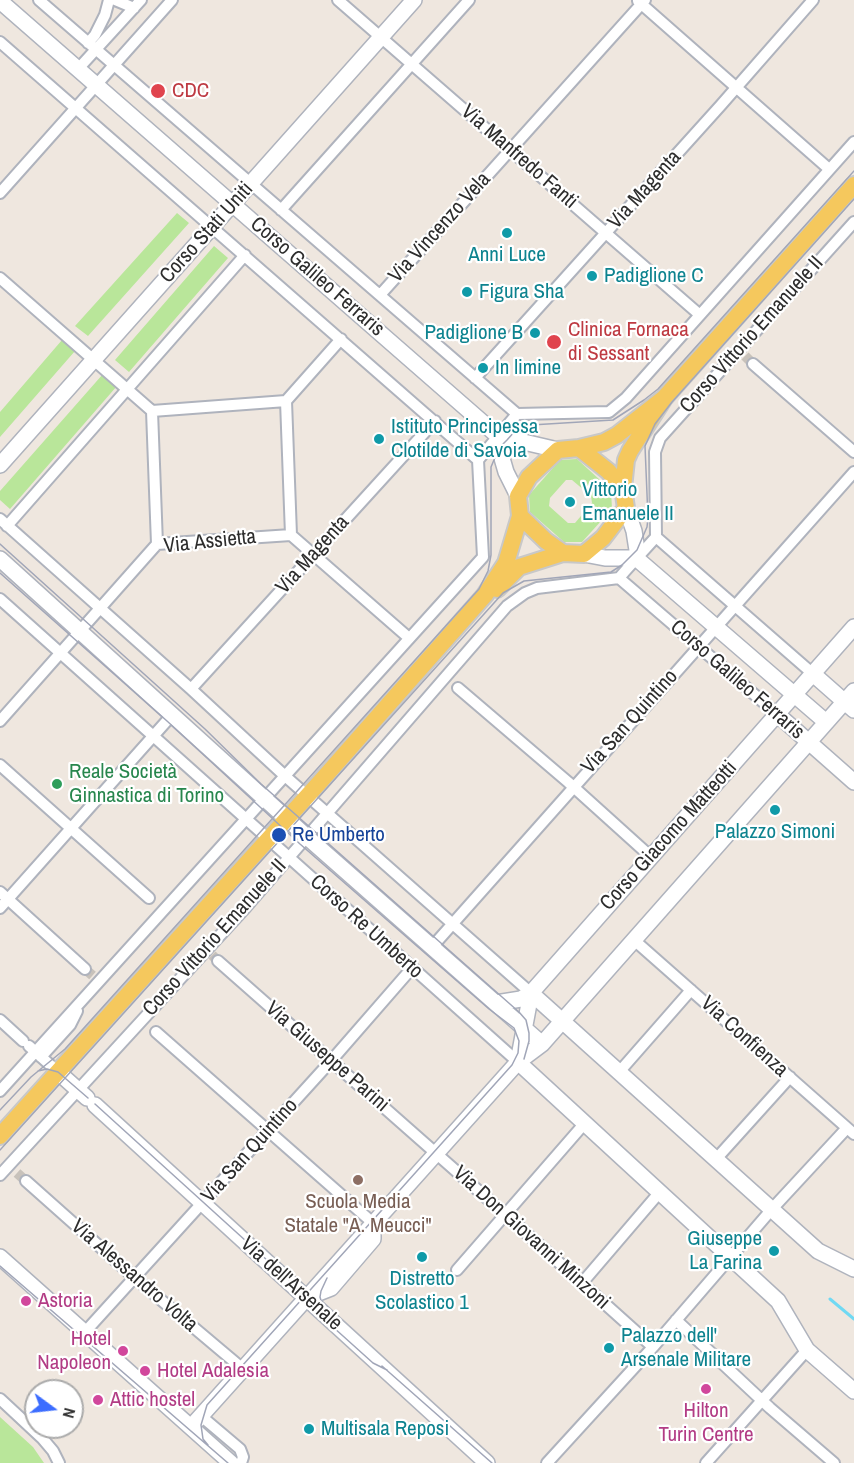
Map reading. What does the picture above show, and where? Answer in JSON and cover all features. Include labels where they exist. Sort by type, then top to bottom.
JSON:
[{"type":"main road","name":"Corso Vittorio Emanuele II","points":[[623,488],[626,460],[630,451],[664,398],[854,185]]},
{"type":"main road","name":"Corso Vittorio Emanuele II","points":[[579,448],[604,442],[617,435],[664,398]]},
{"type":"main road","points":[[579,448],[608,471],[623,488],[627,508],[603,538],[584,554],[563,553],[546,541],[520,516],[518,496],[529,477],[558,450],[579,448]]},
{"type":"main road","name":"Corso Vittorio Emanuele II","points":[[0,1136],[485,596],[506,563],[520,516]]},
{"type":"main road","name":"Corso Vittorio Emanuele II","points":[[485,596],[498,588],[519,567],[563,553]]},
{"type":"street","name":"Corso Galileo Ferraris","points":[[39,0],[517,414]]},
{"type":"street","points":[[92,46],[94,35],[105,15],[109,0]]},
{"type":"street","points":[[115,0],[137,4]]},
{"type":"street","points":[[0,193],[172,0]]},
{"type":"street","name":"Via Manfredo Fanti","points":[[338,0],[700,315]]},
{"type":"street","name":"Corso Stati Uniti","points":[[0,465],[414,0]]},
{"type":"street","name":"Corso Stati Uniti","points":[[281,210],[469,0]]},
{"type":"street","name":"Via Magenta","points":[[475,378],[813,0]]},
{"type":"street","name":"Corso Galileo Ferraris","points":[[0,1],[498,436],[558,450]]},
{"type":"street","points":[[641,1],[829,169]]},
{"type":"street","name":"Via Vincenzo Vela","points":[[380,295],[641,1]]},
{"type":"street","points":[[78,69],[92,46],[137,4]]},
{"type":"street","name":"Corso Galileo Ferraris","points":[[0,42],[478,460]]},
{"type":"street","points":[[0,1091],[32,1049],[78,1005],[93,975],[156,905],[265,799],[483,557],[478,460],[517,414],[609,412],[626,398],[854,142]]},
{"type":"street","name":"Corso Vittorio Emanuele II","points":[[656,537],[656,452],[660,438],[745,357],[854,222]]},
{"type":"street","name":"Corso Stati Uniti","points":[[4,523],[128,390],[245,255]]},
{"type":"street","points":[[0,278],[152,411],[286,401]]},
{"type":"street","points":[[341,339],[286,401],[291,535],[409,638]]},
{"type":"street","points":[[745,357],[854,452]]},
{"type":"street","points":[[152,411],[158,544]]},
{"type":"street","name":"Via Magenta","points":[[191,689],[435,422]]},
{"type":"street","points":[[498,436],[506,472],[518,496]]},
{"type":"street","name":"Via San Quintino","points":[[432,946],[854,472]]},
{"type":"street","points":[[627,508],[634,531],[636,558]]},
{"type":"street","points":[[4,523],[285,776],[620,1071],[818,1251],[854,1269]]},
{"type":"street","name":"Via Assietta","points":[[0,721],[158,544],[291,535]]},
{"type":"street","points":[[619,578],[656,537],[812,673],[851,701]]},
{"type":"street","points":[[584,554],[604,558],[636,558]]},
{"type":"street","name":"Corso Galileo Ferraris","points":[[636,558],[826,722]]},
{"type":"street","name":"Corso Re Umberto","points":[[0,560],[307,837],[542,1044]]},
{"type":"street","name":"Corso Galileo Ferraris","points":[[619,578],[854,782]]},
{"type":"street","name":"Corso Vittorio Emanuele II","points":[[0,1175],[18,1173],[87,1098],[212,955],[288,858],[451,682],[507,606],[525,593],[537,588],[619,578]]},
{"type":"street","name":"Corso Re Umberto","points":[[0,599],[518,1062],[778,1301],[807,1350],[854,1391]]},
{"type":"street","name":"Corso Giacomo Matteotti","points":[[518,1062],[531,993],[854,627]]},
{"type":"street","points":[[451,682],[573,786],[650,856]]},
{"type":"street","name":"Corso Giacomo Matteotti","points":[[196,1422],[518,1062],[542,1044],[562,1022],[826,722],[851,701]]},
{"type":"street","points":[[0,908],[4,896],[71,829],[172,715]]},
{"type":"street","points":[[0,765],[156,905]]},
{"type":"street","points":[[4,896],[93,975]]},
{"type":"street","name":"Via Confienza","points":[[634,940],[850,1131]]},
{"type":"street","name":"Via Giuseppe Parini","points":[[212,955],[436,1153]]},
{"type":"street","name":"Via San Quintino","points":[[85,1332],[331,1061],[412,968]]},
{"type":"street","points":[[620,1071],[691,990]]},
{"type":"street","points":[[496,1003],[521,999],[531,993]]},
{"type":"street","points":[[0,1020],[58,1072]]},
{"type":"street","points":[[149,1026],[373,1223]]},
{"type":"street","name":"Via dell'Arsenale","points":[[58,1072],[487,1463]]},
{"type":"street","points":[[717,1158],[790,1077]]},
{"type":"street","points":[[457,1270],[584,1124]]},
{"type":"street","points":[[547,1463],[653,1347],[772,1209],[850,1131]]},
{"type":"street","name":"Via Don Giovanni Minzoni","points":[[436,1153],[653,1347]]},
{"type":"street","name":"Via Alessandro Volta","points":[[18,1173],[135,1278],[243,1369]]},
{"type":"street","points":[[582,1283],[659,1193]]},
{"type":"street","points":[[0,1257],[85,1332],[196,1422],[241,1451],[243,1457],[241,1463]]},
{"type":"street","points":[[676,1320],[834,1463]]},
{"type":"street","points":[[706,1463],[807,1350]]},
{"type":"street","points":[[0,1399],[48,1444],[58,1463]]},
{"type":"street","points":[[196,1422],[231,1463]]},
{"type":"green space","points":[[177,213],[189,223],[88,336],[75,326]]},
{"type":"green space","points":[[214,246],[228,258],[129,372],[115,360]]},
{"type":"green space","points":[[62,340],[75,351],[0,437],[0,412]]},
{"type":"green space","points":[[103,374],[117,386],[10,509],[0,500],[0,491]]},
{"type":"green space","points":[[577,459],[611,490],[612,509],[582,542],[564,542],[530,512],[529,495],[560,460]],"holes":[[[566,480],[572,480],[591,496],[592,503],[575,523],[568,523],[549,506],[550,498]]]},
{"type":"green space","points":[[0,1417],[33,1447],[44,1463],[0,1463]]},
{"type":"waterway","points":[[830,1299],[854,1319]]},
{"type":"tunnel","points":[[745,356],[753,364]]},
{"type":"tunnel","points":[[212,955],[218,961]]},
{"type":"tunnel","points":[[85,969],[93,976]]},
{"type":"tunnel","points":[[17,1173],[26,1181]]},
{"type":"tram line","points":[[0,1110],[31,1077],[65,1049],[479,589],[488,571],[491,555],[491,467],[499,448],[515,431],[531,425],[613,420],[644,400],[658,389],[854,171]]},
{"type":"tram line","points":[[0,1150],[503,593],[524,581],[611,572],[637,550],[647,527],[648,518],[645,446],[655,424],[672,402],[854,199]]},
{"type":"tram line","points":[[0,544],[205,729],[261,784],[519,1012],[526,1020],[529,1033],[524,1059]]},
{"type":"tram line","points":[[0,573],[167,721],[300,844],[489,1009],[514,1028],[519,1041],[518,1053],[512,1065],[207,1405],[201,1425],[203,1439],[208,1445]]},
{"type":"tram line","points":[[38,1071],[47,1069],[58,1072],[88,1098]]},
{"type":"tram line","points":[[95,1104],[311,1300]]},
{"type":"tram line","points":[[0,1266],[228,1463]]},
{"type":"tram line","points":[[327,1278],[320,1297],[326,1318],[373,1363],[387,1370]]},
{"type":"tram line","points":[[382,1366],[492,1463]]},
{"type":"place","name":"CDC","points":[[158,91]]},
{"type":"place","name":"Anni Luce","points":[[507,233]]},
{"type":"place","name":"Padiglione C","points":[[592,276]]},
{"type":"place","name":"Figura Sha","points":[[467,292]]},
{"type":"place","name":"Padiglione B","points":[[535,333]]},
{"type":"place","name":"Clinica Fornaca di Sessant","points":[[554,342]]},
{"type":"place","name":"In limine","points":[[483,368]]},
{"type":"place","name":"Istituto Principessa Clotilde di Savoia","points":[[379,439]]},
{"type":"place","name":"Vittorio Emanuele II","points":[[570,502]]},
{"type":"place","name":"Reale Società Ginnastica di Torino","points":[[57,784]]},
{"type":"place","name":"Palazzo Simoni","points":[[775,810]]},
{"type":"place","name":"Re Umberto","points":[[279,835]]},
{"type":"place","name":"Scuola Media Statale \"A. Meucci\"","points":[[358,1180]]},
{"type":"place","name":"Giuseppe La Farina","points":[[774,1251]]},
{"type":"place","name":"Distretto Scolastico 1","points":[[422,1257]]},
{"type":"place","name":"Astoria","points":[[26,1301]]},
{"type":"place","name":"Palazzo dell' Arsenale Militare","points":[[609,1348]]},
{"type":"place","name":"Hotel Napoleon","points":[[123,1351]]},
{"type":"place","name":"Hotel Adalesia","points":[[145,1371]]},
{"type":"place","name":"Hilton Turin Centre","points":[[706,1389]]},
{"type":"place","name":"Attic hostel","points":[[98,1400]]},
{"type":"place","name":"Multisala Reposi","points":[[309,1429]]}]
